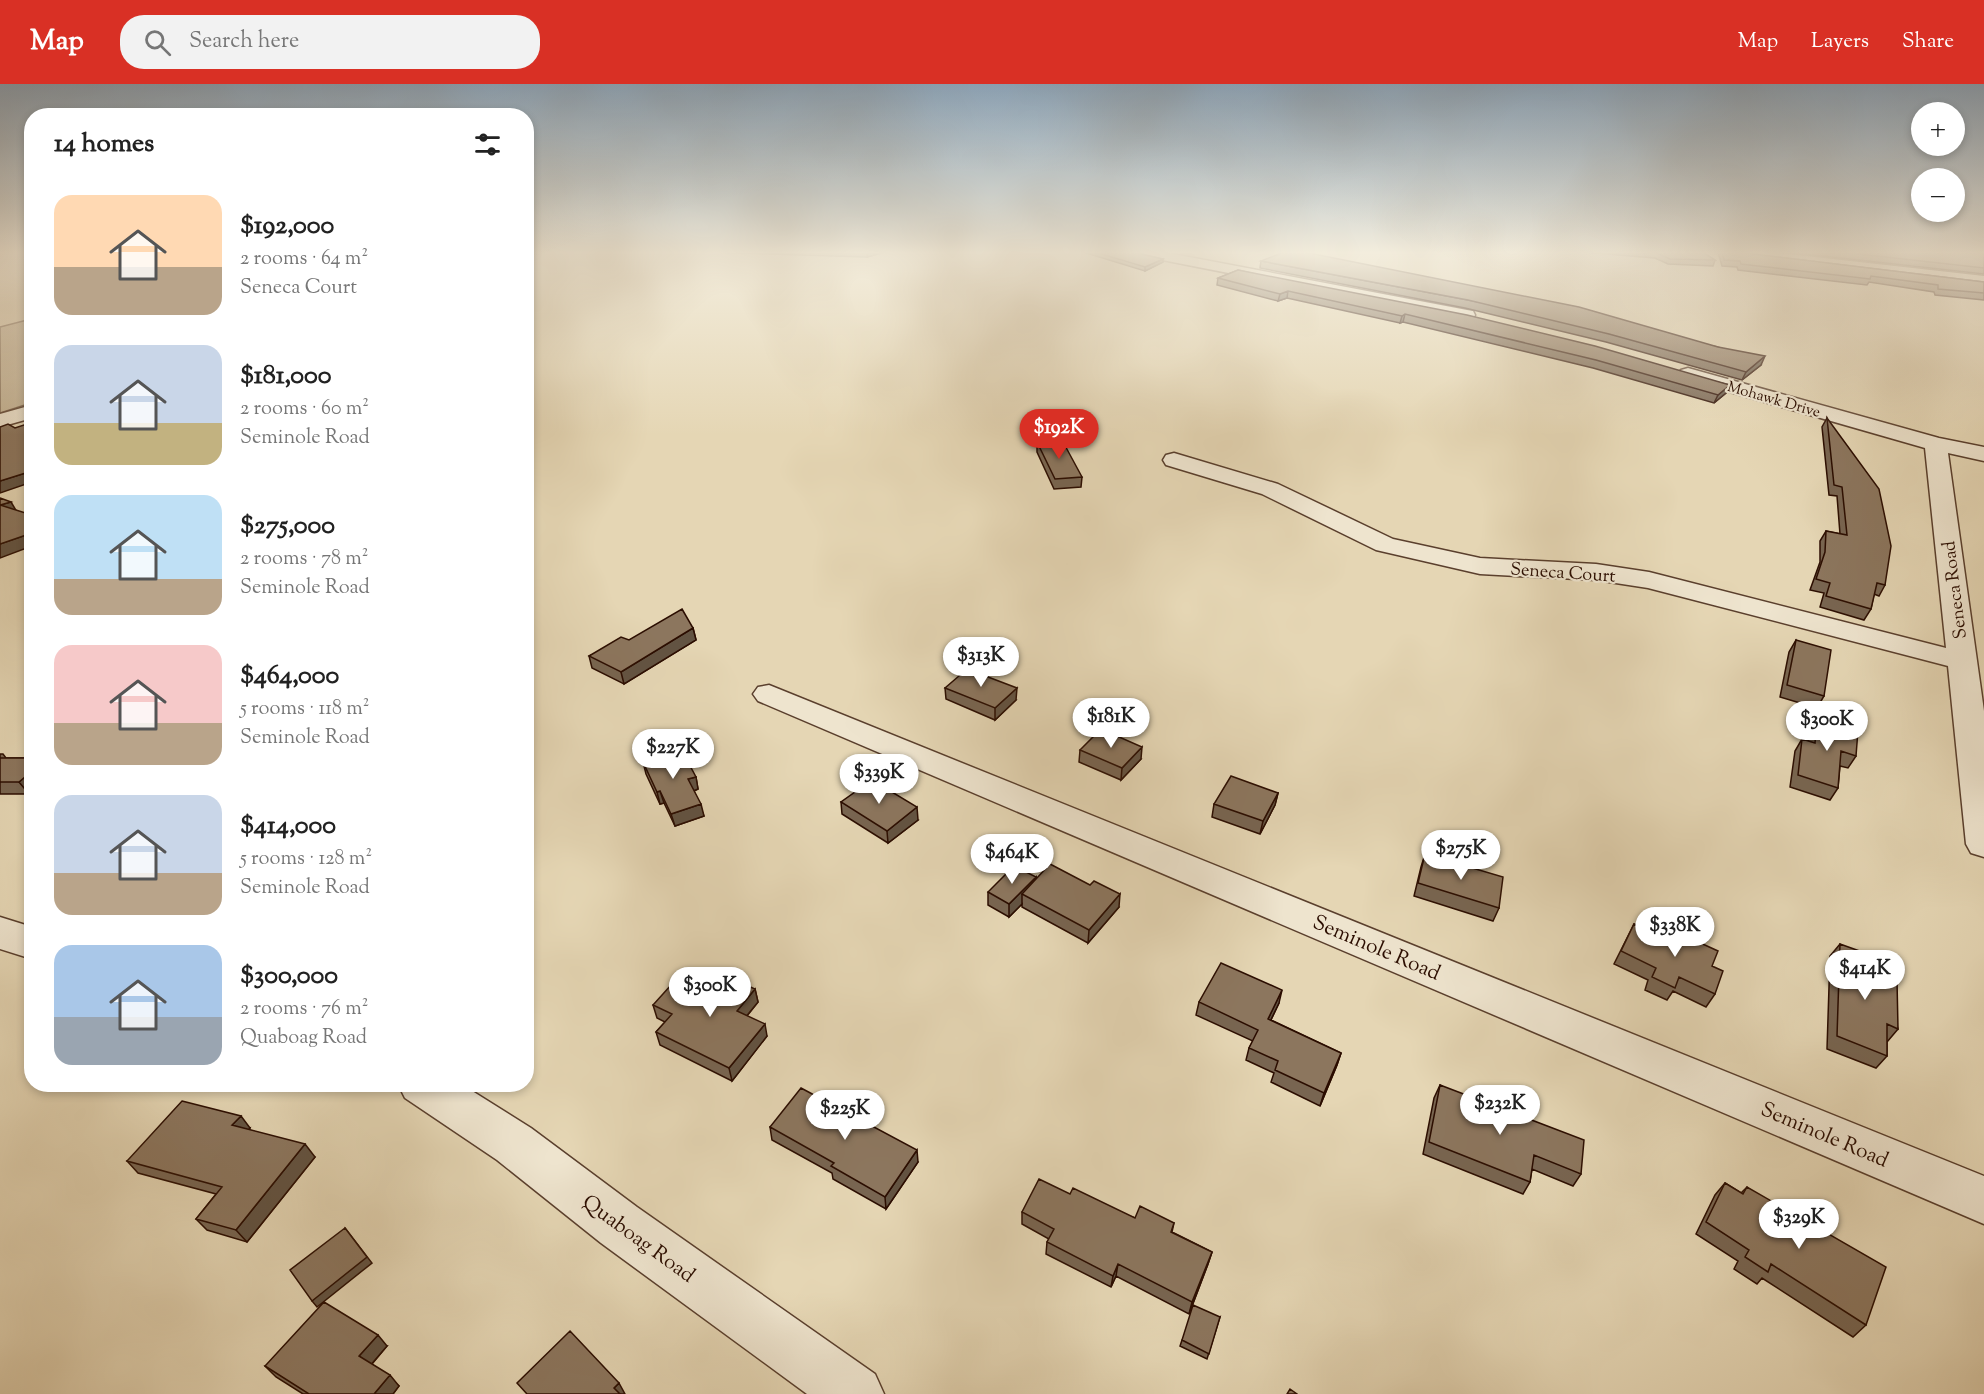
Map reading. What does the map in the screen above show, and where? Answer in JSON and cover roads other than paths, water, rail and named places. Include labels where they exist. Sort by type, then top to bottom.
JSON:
[{"type":"street","points":[[1453,313],[1488,320]]},
{"type":"street","name":"Mohawk Drive","points":[[1673,370],[1936,444],[1984,454]]},
{"type":"street","points":[[0,421],[24,414]]},
{"type":"street","name":"Seneca Road","points":[[1936,444],[1984,844]]},
{"type":"street","name":"Seneca Court","points":[[1174,460],[1270,489],[1385,545],[1480,566],[1596,572],[1649,580],[1962,661]]},
{"type":"street","name":"Seminole Road","points":[[769,694],[1984,1200]]},
{"type":"street","points":[[0,933],[24,940]]},
{"type":"street","name":"Quaboag Road","points":[[433,1092],[514,1144],[619,1225],[855,1394]]}]
